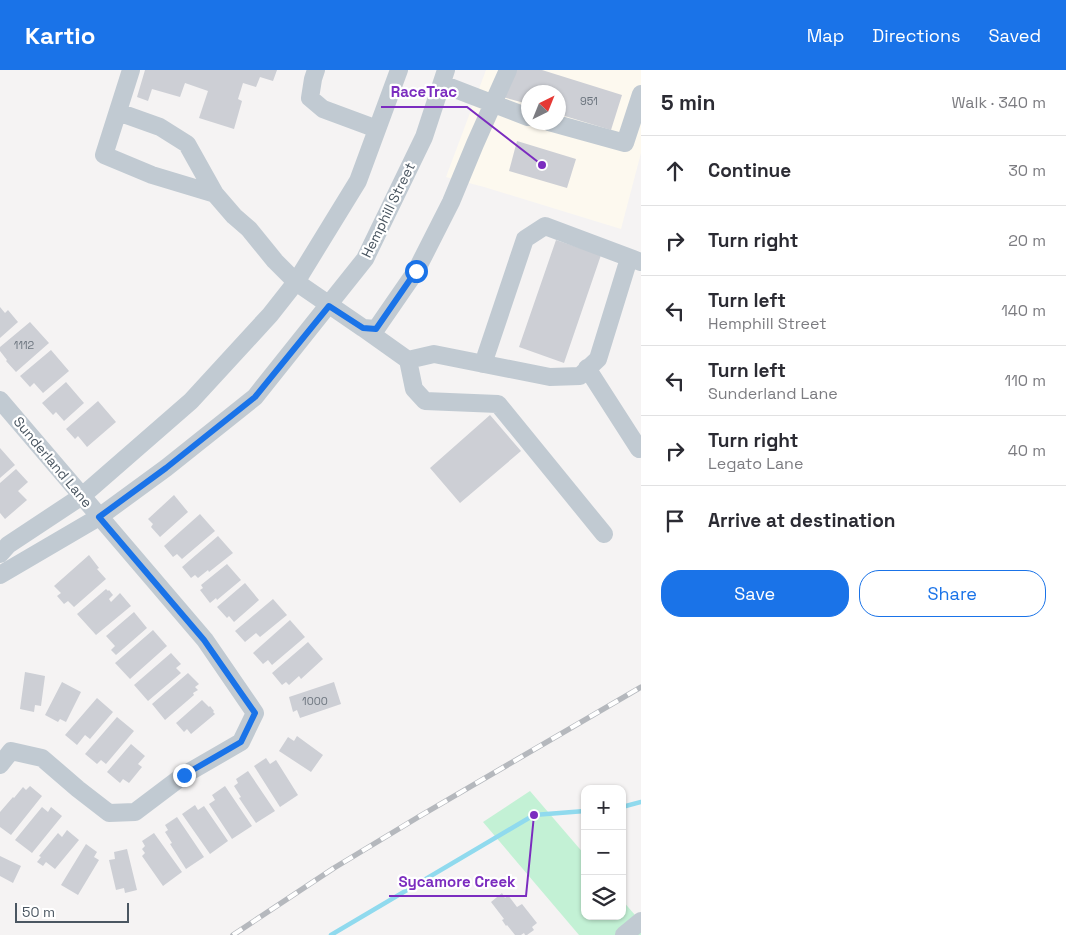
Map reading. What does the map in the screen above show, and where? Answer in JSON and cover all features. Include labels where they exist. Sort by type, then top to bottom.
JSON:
[{"type":"street","points":[[132,70],[104,155],[152,174],[215,194]]},
{"type":"street","points":[[316,70],[310,98],[323,109],[377,129]]},
{"type":"street","points":[[0,554],[8,545],[82,496],[191,401],[270,315],[296,282],[358,181],[399,70]]},
{"type":"street","points":[[363,328],[376,329],[416,271],[451,202],[474,144],[508,70]]},
{"type":"street","points":[[444,77],[494,103],[521,114]]},
{"type":"street","name":"Hemphill Street","points":[[0,575],[99,517],[166,468],[255,397],[365,260],[424,137],[444,77]]},
{"type":"street","points":[[566,127],[625,143],[641,94]]},
{"type":"street","points":[[118,112],[160,127],[187,144],[215,194],[296,282],[408,360],[414,389],[425,402],[498,404],[604,534]]},
{"type":"street","points":[[483,364],[525,239],[545,226],[637,260]]},
{"type":"street","points":[[408,360],[434,354],[550,377],[580,376],[598,359],[627,265],[637,260]]},
{"type":"street","points":[[588,368],[640,450]]},
{"type":"street","name":"Sunderland Lane","points":[[0,400],[204,640],[255,713],[241,742],[184,775],[135,812],[109,812],[78,790],[42,758],[11,751],[0,765]]},
{"type":"street","points":[[624,935],[641,921]]},
{"type":"shaded area","points":[[486,70],[641,70],[641,153],[621,229],[446,177]]},
{"type":"green space","points":[[530,791],[581,850],[581,920],[626,920],[626,905],[641,922],[641,935],[579,935],[483,822]]},
{"type":"building","points":[[145,70],[277,70],[273,81],[260,77],[256,87],[243,83],[238,99],[242,101],[234,129],[199,118],[208,91],[185,83],[180,97],[152,89],[148,101],[137,97]]},
{"type":"building","points":[[511,70],[542,70],[622,95],[611,130],[566,116],[566,85],[521,85],[521,102],[503,97]]},
{"type":"building","points":[[517,141],[576,159],[567,188],[509,171]]},
{"type":"building","points":[[556,240],[601,255],[564,363],[519,347]]},
{"type":"building","points":[[0,307],[5,313],[8,310],[18,322],[0,338]]},
{"type":"building","points":[[30,322],[49,343],[16,372],[6,361],[0,351],[0,347]]},
{"type":"building","points":[[51,350],[69,371],[43,393],[34,383],[30,387],[20,376]]},
{"type":"building","points":[[66,382],[84,403],[64,421],[56,412],[53,415],[42,403]]},
{"type":"building","points":[[98,401],[116,422],[87,447],[78,436],[75,439],[66,429]]},
{"type":"building","points":[[490,415],[521,451],[460,503],[430,468]]},
{"type":"building","points":[[0,448],[15,465],[0,478]]},
{"type":"building","points":[[16,469],[28,482],[18,491],[27,500],[5,519],[0,513],[0,483]]},
{"type":"building","points":[[174,495],[188,512],[160,537],[151,527],[153,524],[148,519]]},
{"type":"building","points":[[200,514],[215,531],[182,559],[177,554],[173,557],[164,546]]},
{"type":"building","points":[[218,536],[233,553],[209,572],[208,570],[198,578],[195,575],[191,578],[182,567]]},
{"type":"building","points":[[89,555],[99,568],[97,569],[106,579],[74,607],[68,601],[64,604],[57,596],[61,593],[54,586]]},
{"type":"building","points":[[227,564],[241,580],[217,600],[216,598],[210,603],[200,590],[203,588],[201,585]]},
{"type":"building","points":[[245,583],[259,600],[234,622],[229,616],[227,618],[217,607]]},
{"type":"building","points":[[106,589],[113,595],[109,599],[111,602],[120,593],[131,606],[96,635],[77,614]]},
{"type":"building","points":[[273,599],[287,615],[260,637],[256,633],[245,642],[235,631]]},
{"type":"building","points":[[134,612],[147,628],[116,655],[111,650],[115,646],[106,636]]},
{"type":"building","points":[[290,620],[305,637],[272,665],[268,660],[263,664],[253,653]]},
{"type":"building","points":[[153,630],[167,646],[130,679],[115,663]]},
{"type":"building","points":[[308,642],[323,659],[301,679],[299,676],[289,685],[286,682],[282,685],[272,673]]},
{"type":"building","points":[[171,653],[181,664],[176,668],[181,673],[148,701],[134,685]]},
{"type":"building","points":[[25,672],[45,676],[41,706],[35,705],[34,712],[20,709]]},
{"type":"building","points":[[188,673],[199,684],[195,687],[198,690],[165,720],[152,704]]},
{"type":"building","points":[[62,682],[81,692],[66,722],[60,719],[58,722],[45,715]]},
{"type":"building","points":[[334,682],[341,704],[300,718],[297,710],[293,712],[289,697]]},
{"type":"building","points":[[97,698],[113,712],[90,739],[85,735],[77,745],[65,735]]},
{"type":"building","points":[[202,700],[210,706],[215,714],[191,734],[187,729],[184,732],[176,723]]},
{"type":"building","points":[[117,717],[134,731],[106,764],[101,760],[97,764],[85,754]]},
{"type":"building","points":[[297,736],[323,755],[311,772],[279,751],[288,737],[294,741]]},
{"type":"building","points":[[131,744],[145,756],[138,764],[142,767],[129,783],[123,779],[120,783],[107,772]]},
{"type":"building","points":[[266,758],[270,764],[276,760],[298,795],[280,807],[254,766]]},
{"type":"building","points":[[248,771],[275,811],[256,823],[239,798],[241,797],[234,786],[238,783],[236,779]]},
{"type":"building","points":[[30,786],[42,796],[11,835],[0,827],[0,812],[23,787],[26,790]]},
{"type":"building","points":[[225,786],[252,826],[232,839],[209,804],[215,800],[212,795]]},
{"type":"building","points":[[195,805],[198,810],[204,806],[228,841],[210,854],[182,814]]},
{"type":"building","points":[[42,807],[48,812],[51,807],[62,816],[32,853],[15,840]]},
{"type":"building","points":[[177,817],[204,857],[186,869],[170,844],[172,843],[165,832],[168,830],[165,825]]},
{"type":"building","points":[[67,830],[79,840],[55,869],[46,862],[43,866],[37,862],[41,857],[39,856],[58,833],[62,837]]},
{"type":"building","points":[[154,833],[182,872],[163,886],[142,856],[145,853],[142,849],[145,846],[142,841]]},
{"type":"building","points":[[86,844],[97,852],[94,857],[99,860],[78,895],[61,885]]},
{"type":"building","points":[[127,849],[137,890],[125,893],[124,888],[116,890],[109,860],[115,859],[114,852]]},
{"type":"building","points":[[0,856],[21,866],[13,883],[0,876]]},
{"type":"building","points":[[502,893],[505,898],[508,895],[517,907],[522,904],[537,923],[532,927],[534,930],[527,935],[524,933],[515,935],[506,926],[502,920],[504,919],[491,902]]},
{"type":"waterway","points":[[626,806],[641,802]]},
{"type":"waterway","points":[[331,935],[534,815],[581,811]]},
{"type":"railway","points":[[233,935],[334,868],[641,687]]},
{"type":"place","name":"RaceTrac","points":[[542,165]]},
{"type":"place","name":"Sycamore Creek","points":[[534,815]]},
{"type":"route","points":[[184,775],[241,742],[255,713],[204,640],[99,517],[166,468],[255,397],[329,306],[363,328],[376,329],[416,271]]}]
